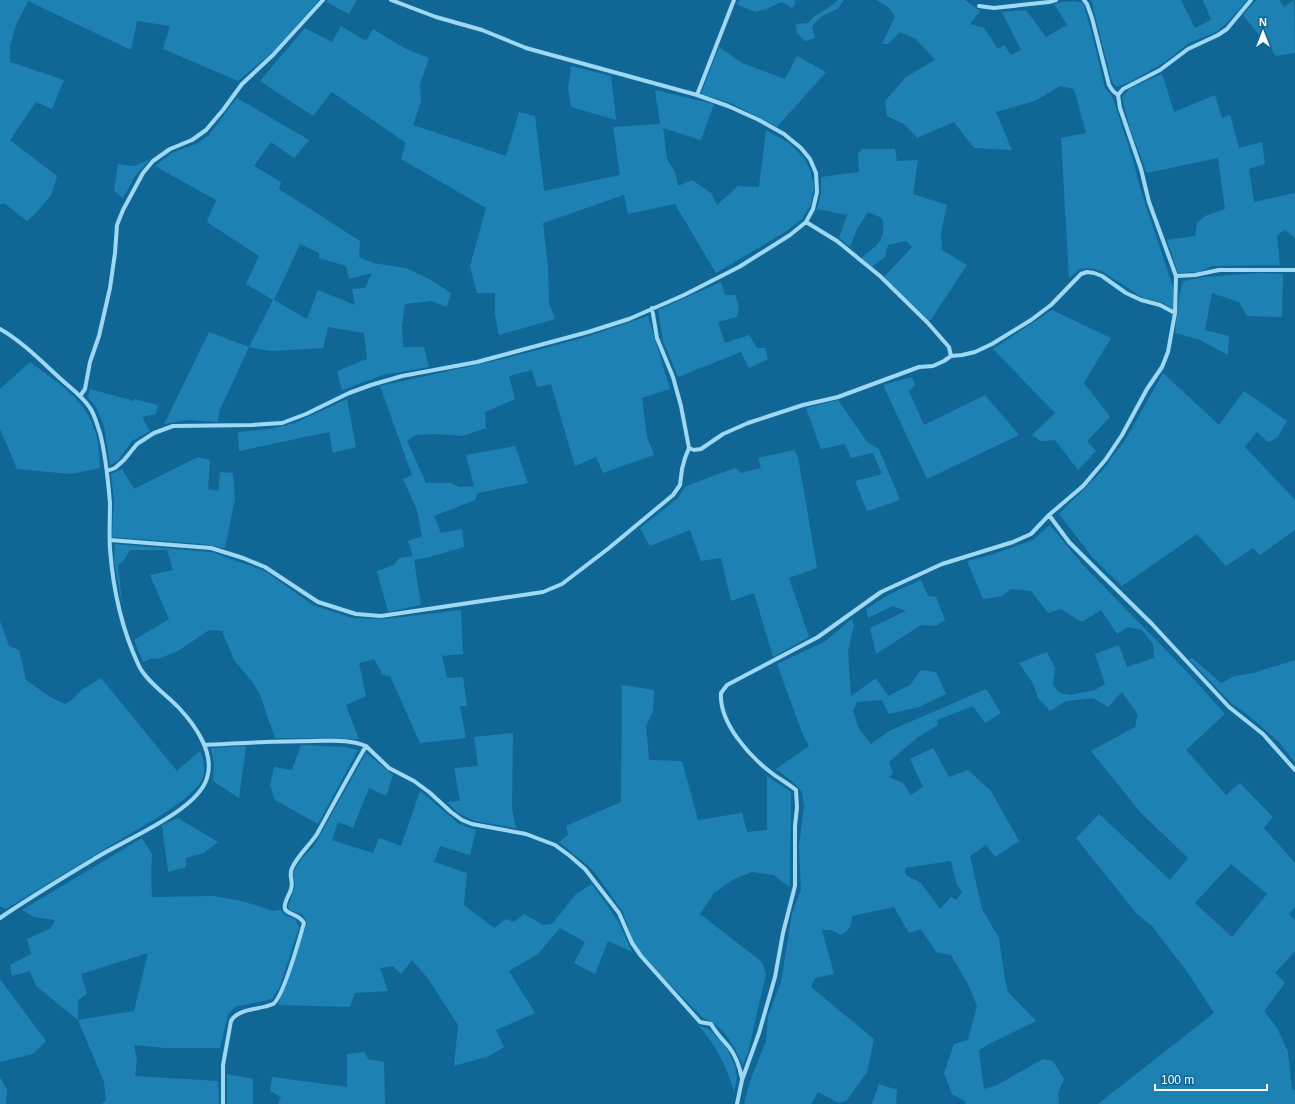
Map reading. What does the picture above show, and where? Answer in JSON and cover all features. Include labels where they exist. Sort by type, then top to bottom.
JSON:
[{"type":"street","points":[[80,396],[85,389],[90,362],[99,336],[110,288],[117,225],[142,173],[153,161],[170,149],[192,140],[206,130],[242,84],[273,55],[323,0]]},
{"type":"street","points":[[107,471],[115,468],[124,460],[137,444],[154,433],[173,426],[282,423],[306,414],[349,393],[371,385],[402,376],[477,362],[588,332],[628,319],[684,295],[739,267],[790,235],[806,222],[813,209],[817,192],[816,173],[810,159],[801,148],[784,134],[765,124],[728,106],[697,95],[526,48],[482,30],[436,17],[391,0]]},
{"type":"street","points":[[697,95],[734,0]]},
{"type":"street","points":[[979,6],[994,8],[1056,0]]},
{"type":"street","points":[[738,1104],[742,1080],[760,1033],[775,977],[783,934],[795,886],[794,826],[797,796],[796,790],[773,774],[749,752],[730,728],[721,705],[720,693],[727,685],[818,637],[881,592],[942,564],[1024,538],[1031,534],[1049,515],[1083,486],[1106,459],[1122,435],[1147,389],[1162,367],[1168,352],[1175,313],[1176,276],[1149,202],[1141,169],[1120,108],[1118,95],[1109,85],[1092,18],[1084,0]]},
{"type":"street","points":[[1118,95],[1123,89],[1160,70],[1188,49],[1218,35],[1227,29],[1252,0]]},
{"type":"street","points":[[806,222],[837,241],[880,276],[949,346],[951,356]]},
{"type":"street","points":[[1176,276],[1195,275],[1219,270],[1295,270]]},
{"type":"street","points":[[689,448],[694,450],[701,449],[722,434],[748,423],[803,405],[838,397],[920,367],[933,366],[951,356],[975,352],[1012,332],[1051,305],[1081,274],[1087,272],[1102,276],[1126,293],[1141,300],[1160,305],[1175,313]]},
{"type":"street","points":[[110,540],[211,548],[266,567],[318,602],[356,614],[381,616],[543,592],[562,584],[674,496],[680,485],[683,463],[689,448],[674,377],[657,338],[652,308]]},
{"type":"street","points":[[0,329],[9,334],[34,355],[80,396],[90,408],[102,441],[107,471],[110,503],[110,540],[113,581],[119,609],[140,668],[158,689],[179,708],[195,729],[204,745],[208,759],[207,778],[201,789],[190,802],[170,816],[101,855],[0,918]]},
{"type":"street","points":[[1049,515],[1069,542],[1152,624],[1229,706],[1263,734],[1295,770]]},
{"type":"street","points":[[204,745],[271,741],[320,741],[348,742],[366,746],[389,768],[424,788],[462,820],[472,824],[526,834],[555,845],[575,860],[593,879],[619,913],[632,943],[641,956],[700,1022],[711,1024],[717,1035],[730,1048],[739,1065],[742,1080]]},
{"type":"street","points":[[223,1104],[223,1065],[231,1021],[233,1017],[239,1014],[274,1003],[279,996],[290,969],[304,923],[298,916],[285,909],[292,887],[290,877],[291,869],[303,850],[316,835],[366,746]]},
{"type":"shaded area","points":[[0,0],[319,0],[276,49],[238,81],[163,49],[170,26],[137,21],[131,50],[28,1],[16,25],[10,46],[10,62],[64,80],[52,109],[36,102],[10,140],[57,176],[51,195],[37,212],[27,221],[5,204],[0,204]]},
{"type":"shaded area","points":[[328,0],[357,0],[349,14],[326,2]]},
{"type":"shaded area","points":[[740,0],[793,0],[796,2],[792,8],[782,2],[755,12],[737,4]]},
{"type":"shaded area","points":[[838,0],[844,0],[837,9],[822,16],[812,26],[815,38],[805,41],[797,33],[796,24],[808,23],[811,19]]},
{"type":"shaded area","points":[[876,0],[965,0],[980,11],[970,24],[984,28],[998,49],[1004,45],[1011,55],[1021,50],[1002,12],[1026,10],[1046,37],[1067,25],[1054,4],[1068,1],[1083,3],[1105,88],[1112,96],[1133,160],[1140,188],[1173,287],[1173,309],[1161,302],[1143,298],[1102,271],[1090,268],[1080,269],[1069,278],[1061,138],[1086,133],[1074,89],[1060,86],[1035,101],[996,112],[1012,150],[974,148],[954,122],[917,138],[904,124],[887,116],[885,101],[906,77],[935,60],[916,39],[900,32],[888,44],[882,44],[895,16],[888,7]]},
{"type":"shaded area","points":[[1091,0],[1181,0],[1195,28],[1211,20],[1203,0],[1247,0],[1226,24],[1216,32],[1189,43],[1165,62],[1130,82],[1116,87],[1112,82]]},
{"type":"shaded area","points":[[1256,0],[1279,0],[1284,7],[1294,0],[1295,53],[1276,56],[1243,15]]},
{"type":"shaded area","points":[[341,26],[366,41],[373,29],[406,49],[429,58],[420,84],[421,101],[413,125],[506,156],[519,112],[535,116],[544,191],[620,175],[613,127],[660,124],[655,90],[714,104],[701,140],[663,128],[667,159],[675,172],[678,186],[692,180],[711,193],[717,205],[738,186],[759,187],[766,130],[789,143],[805,159],[811,172],[814,188],[811,204],[803,218],[787,231],[716,273],[675,204],[628,214],[624,195],[543,223],[548,266],[549,303],[555,319],[499,335],[495,315],[495,293],[477,293],[470,266],[486,208],[401,159],[406,143],[332,92],[313,116],[260,81],[305,28],[332,42]]},
{"type":"shaded area","points":[[719,47],[742,63],[785,79],[797,56],[826,72],[777,127],[731,103],[701,94]]},
{"type":"shaded area","points":[[571,66],[611,76],[616,120],[571,107],[568,88]]},
{"type":"shaded area","points":[[1162,74],[1174,112],[1215,95],[1222,118],[1230,115],[1239,148],[1262,142],[1265,164],[1249,169],[1254,202],[1295,193],[1295,238],[1285,230],[1277,235],[1280,265],[1212,266],[1198,272],[1178,273],[1167,240],[1195,236],[1197,223],[1205,216],[1225,209],[1218,158],[1147,173],[1130,129],[1122,97],[1129,89]]},
{"type":"shaded area","points":[[237,98],[309,140],[294,158],[271,142],[254,166],[281,182],[279,189],[360,241],[359,257],[373,263],[406,268],[431,280],[451,293],[447,307],[432,301],[405,304],[402,327],[403,347],[424,347],[429,367],[383,375],[342,390],[337,371],[367,359],[364,333],[328,327],[323,348],[270,351],[249,347],[273,300],[246,284],[259,256],[207,222],[216,200],[155,166],[172,153],[198,143],[209,135]],"holes":[[[300,244],[319,253],[319,258],[346,266],[349,279],[372,273],[365,288],[352,289],[355,305],[318,290],[307,319],[274,300]]]},
{"type":"shaded area","points":[[862,149],[895,149],[897,161],[918,160],[913,194],[947,205],[941,233],[942,250],[967,265],[930,321],[884,277],[912,247],[906,241],[888,245],[885,257],[872,267],[861,258],[876,245],[882,237],[882,218],[868,212],[857,229],[850,247],[839,238],[847,215],[817,209],[821,194],[821,177],[859,172],[858,154]]},
{"type":"shaded area","points":[[150,159],[135,176],[123,198],[114,191],[118,164],[135,166]]},
{"type":"shaded area","points":[[1258,273],[1283,274],[1282,317],[1247,316],[1239,302],[1212,293],[1205,330],[1229,336],[1228,355],[1200,340],[1175,333],[1179,297],[1183,281],[1205,277]]},
{"type":"shaded area","points":[[721,282],[725,295],[735,295],[739,306],[737,317],[718,322],[725,343],[749,335],[757,348],[765,348],[768,359],[749,368],[741,352],[678,377],[663,341],[658,310]]},
{"type":"shaded area","points":[[1052,310],[1111,338],[1084,383],[1110,417],[1087,441],[1096,451],[1078,470],[1055,440],[1040,441],[1032,435],[1055,413],[993,349]]},
{"type":"shaded area","points":[[648,316],[670,389],[642,398],[647,437],[654,455],[603,473],[596,457],[575,466],[551,384],[537,387],[532,370],[509,376],[515,399],[485,412],[486,428],[462,436],[437,434],[415,435],[407,441],[426,483],[451,483],[459,487],[474,486],[466,455],[515,446],[528,483],[478,493],[475,500],[434,516],[441,533],[462,529],[464,547],[414,560],[421,605],[388,612],[377,571],[394,565],[399,558],[413,556],[408,541],[422,536],[417,510],[403,479],[412,475],[380,386],[503,359],[586,337]]},
{"type":"shaded area","points":[[209,332],[249,347],[219,412],[218,422],[188,420],[164,424]]},
{"type":"shaded area","points":[[30,362],[59,384],[85,409],[91,420],[96,435],[99,449],[100,468],[71,474],[17,469],[0,429],[0,389]]},
{"type":"shaded area","points":[[1163,373],[1219,425],[1244,391],[1287,421],[1277,438],[1268,442],[1257,432],[1245,447],[1295,500],[1295,530],[1260,555],[1253,548],[1226,566],[1197,534],[1122,586],[1093,558],[1059,514],[1102,471],[1127,437]]},
{"type":"shaded area","points":[[912,377],[915,385],[909,391],[924,425],[985,395],[1019,435],[927,479],[883,385]]},
{"type":"shaded area","points":[[90,389],[134,401],[134,399],[158,405],[156,414],[142,417],[150,431],[132,441],[118,461],[110,465],[104,426],[96,407],[88,397]]},
{"type":"shaded area","points":[[347,399],[356,447],[333,453],[329,432],[239,451],[238,432],[271,429],[295,423]]},
{"type":"shaded area","points":[[838,400],[867,442],[879,449],[900,500],[867,511],[855,481],[882,474],[873,453],[851,458],[845,444],[821,449],[806,408]]},
{"type":"shaded area","points":[[794,450],[798,457],[817,568],[789,578],[809,637],[773,657],[754,593],[731,601],[721,558],[701,561],[690,530],[650,546],[640,528],[678,498],[686,486],[735,468],[741,473],[761,468],[758,458]]},
{"type":"shaded area","points":[[198,457],[210,460],[208,489],[218,491],[220,472],[233,473],[235,499],[225,548],[201,544],[112,537],[114,501],[111,474],[122,469],[134,489]]},
{"type":"shaded area","points":[[1050,525],[1082,564],[1190,675],[1225,714],[1186,750],[1226,795],[1240,783],[1273,817],[1264,828],[1295,863],[1295,907],[1289,914],[1295,920],[1295,951],[1275,973],[1285,983],[1264,1011],[1277,1028],[1288,1052],[1292,1089],[1295,1090],[1295,1104],[1098,1104],[1214,1013],[1188,973],[1152,926],[1137,914],[1076,838],[1099,814],[1170,880],[1188,858],[1141,813],[1091,751],[1135,727],[1138,715],[1122,692],[1108,707],[1093,698],[1066,701],[1050,711],[1038,698],[1034,685],[1019,663],[1047,652],[1055,668],[1053,685],[1060,693],[1071,695],[1095,690],[1105,684],[1095,654],[1119,645],[1127,667],[1154,658],[1153,644],[1142,630],[1128,627],[1117,634],[1101,610],[1082,622],[1061,609],[1048,613],[1031,591],[1011,589],[1002,596],[983,599],[967,561],[994,554],[1033,540]],"holes":[[[1231,864],[1267,894],[1232,937],[1195,903]]]},
{"type":"shaded area","points":[[115,544],[211,552],[265,571],[313,605],[352,618],[385,619],[461,610],[463,654],[442,656],[447,678],[463,677],[467,706],[460,706],[466,738],[420,743],[390,676],[383,675],[374,659],[359,663],[366,696],[346,705],[359,739],[275,738],[260,695],[254,684],[234,660],[222,631],[209,630],[178,651],[158,659],[152,658],[143,662],[134,640],[169,619],[150,575],[173,570],[167,550],[130,550],[124,560],[118,565],[122,604],[114,561]]},
{"type":"shaded area","points":[[921,580],[928,596],[936,597],[945,620],[936,626],[921,625],[876,654],[870,628],[906,611],[893,606],[868,618],[866,609],[890,594]]},
{"type":"shaded area","points":[[852,619],[854,625],[848,651],[851,696],[876,678],[888,696],[910,685],[921,670],[936,672],[946,694],[919,707],[889,714],[882,700],[857,702],[853,711],[859,729],[871,744],[889,731],[986,689],[1001,713],[985,723],[973,706],[937,720],[938,725],[918,737],[889,762],[893,773],[889,777],[903,783],[911,795],[923,787],[910,759],[933,748],[949,777],[968,770],[991,791],[1019,841],[995,857],[986,845],[970,856],[982,909],[999,938],[1008,992],[1036,1021],[987,1045],[979,1051],[984,1089],[997,1085],[1043,1059],[1053,1061],[1064,1079],[1058,1093],[1059,1104],[966,1104],[965,1101],[952,1094],[944,1073],[954,1044],[968,1040],[977,1006],[968,984],[951,955],[936,952],[921,929],[909,933],[894,907],[852,916],[850,927],[841,935],[831,930],[822,930],[834,974],[815,978],[811,987],[874,1039],[867,1072],[847,1100],[839,1103],[818,1092],[811,1104],[744,1104],[749,1084],[766,1041],[768,1016],[781,982],[792,914],[801,889],[799,846],[804,807],[802,792],[793,782],[776,769],[809,746],[803,735],[777,664],[824,642]],"holes":[[[951,861],[957,885],[962,892],[956,900],[951,897],[940,909],[921,883],[906,875],[905,868]]]},
{"type":"shaded area","points":[[0,621],[9,646],[19,650],[26,680],[50,697],[65,704],[73,699],[81,690],[101,678],[177,771],[200,751],[203,758],[204,769],[202,780],[196,788],[176,805],[151,822],[6,909],[0,906]]},
{"type":"shaded area","points":[[1192,658],[1221,683],[1235,676],[1253,673],[1295,660],[1295,763],[1280,743],[1248,715],[1231,703],[1189,659]]},
{"type":"shaded area","points":[[622,685],[654,690],[653,711],[646,726],[649,760],[682,761],[698,820],[742,813],[747,832],[767,830],[767,776],[791,792],[790,887],[773,875],[752,872],[732,880],[714,893],[700,914],[762,962],[766,974],[748,1052],[743,1065],[732,1043],[723,1031],[711,1021],[703,1018],[643,957],[633,942],[623,912],[593,870],[559,842],[568,835],[566,826],[621,802]]},
{"type":"shaded area","points":[[513,733],[512,809],[516,828],[475,821],[458,813],[447,802],[460,801],[454,768],[478,766],[474,737]]},
{"type":"shaded area","points":[[301,745],[345,747],[358,750],[318,824],[275,800],[270,785],[274,767],[292,770]]},
{"type":"shaded area","points":[[246,746],[239,798],[213,781],[214,765],[211,748]]},
{"type":"shaded area","points":[[366,753],[393,775],[386,796],[369,788],[353,828],[338,822],[332,840],[373,853],[379,838],[401,846],[420,791],[459,824],[476,830],[470,855],[440,846],[434,862],[467,873],[464,905],[494,928],[506,919],[514,922],[524,914],[543,925],[552,924],[576,894],[592,884],[618,921],[632,952],[608,941],[595,974],[574,963],[585,942],[560,928],[538,954],[509,971],[535,1013],[496,1030],[504,1047],[489,1056],[454,1066],[458,1025],[429,980],[412,960],[401,974],[393,966],[380,968],[388,991],[355,993],[350,1007],[278,1005],[307,923],[303,915],[290,910],[288,907],[295,886],[293,872],[302,858],[314,846]]},
{"type":"shaded area","points":[[178,818],[218,842],[204,853],[186,858],[186,867],[168,872],[162,825]]},
{"type":"shaded area","points":[[142,838],[152,854],[152,897],[214,896],[242,901],[273,911],[281,910],[285,915],[295,919],[299,927],[280,986],[272,999],[235,1007],[228,1015],[220,1048],[165,1048],[134,1045],[137,1060],[135,1076],[218,1081],[219,1104],[102,1104],[106,1100],[104,1082],[78,1020],[36,986],[30,971],[12,976],[10,965],[31,954],[27,939],[51,928],[55,920],[34,917],[22,910]],"holes":[[[148,953],[134,1011],[78,1020],[78,1000],[87,994],[81,974]]]},
{"type":"shaded area","points":[[0,979],[46,1041],[33,1054],[0,1062]]},
{"type":"shaded area","points":[[698,1025],[710,1030],[726,1047],[735,1066],[737,1078],[734,1092],[720,1057],[710,1040]]},
{"type":"shaded area","points":[[364,1052],[368,1059],[384,1062],[385,1104],[278,1104],[281,1097],[270,1091],[272,1077],[347,1087],[347,1054]]},
{"type":"shaded area","points":[[227,1074],[253,1079],[253,1104],[227,1104]]},
{"type":"shaded area","points":[[0,1077],[7,1090],[6,1104],[0,1104]]},
{"type":"shaded area","points":[[879,1084],[897,1090],[896,1104],[872,1104]]}]
